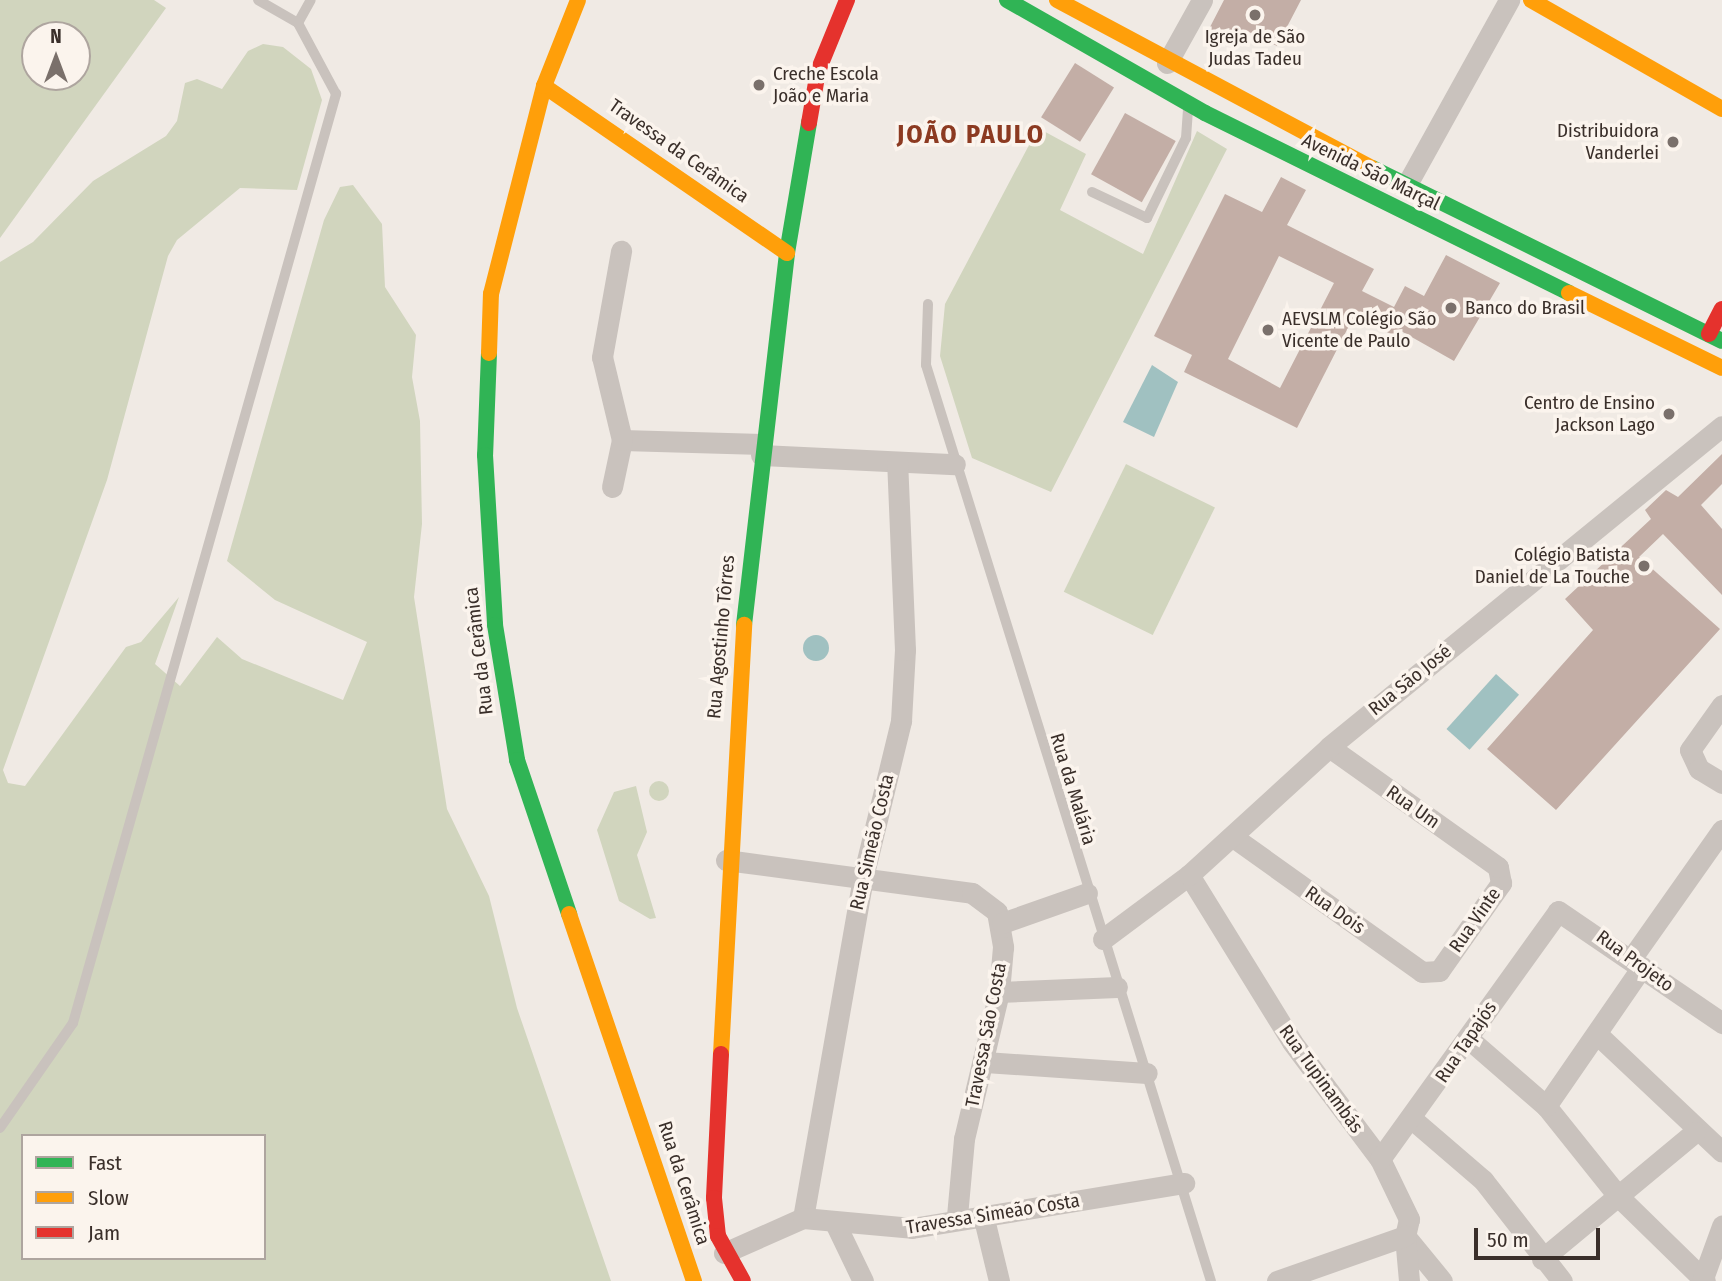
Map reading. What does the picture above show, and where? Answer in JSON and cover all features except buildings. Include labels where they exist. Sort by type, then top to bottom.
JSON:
[{"type":"street","name":"Rua da Cerâmica","points":[[578,0],[544,86],[491,294],[485,455],[498,650],[517,760],[694,1281]]},
{"type":"street","name":"Rua Agostinho Tôrres","points":[[743,1281],[724,1253],[716,1225],[726,860],[761,450],[787,253],[818,71],[847,0]]},
{"type":"street","name":"Avenida São Marçal","points":[[1007,0],[1189,103],[1722,368]]},
{"type":"street","name":"Avenida São Marçal","points":[[1057,0],[1167,64],[1406,186],[1715,337]]},
{"type":"street","points":[[1167,64],[1202,0]]},
{"type":"street","points":[[1406,186],[1509,0]]},
{"type":"street","points":[[1531,0],[1722,109]]},
{"type":"street","name":"Travessa da Cerâmica","points":[[544,86],[787,253]]},
{"type":"street","points":[[612,486],[622,440],[602,358],[621,251]]},
{"type":"street","points":[[1715,337],[1722,309]]},
{"type":"street","name":"Rua São José","points":[[1102,939],[1189,875],[1329,747],[1722,426]]},
{"type":"street","points":[[622,440],[897,462],[955,464]]},
{"type":"street","name":"Rua Simeão Costa","points":[[803,1218],[863,877],[904,688],[897,462]]},
{"type":"street","points":[[1722,705],[1690,750],[1699,769],[1722,783]]},
{"type":"street","name":"Rua Um","points":[[1329,747],[1497,867]]},
{"type":"street","points":[[1546,1106],[1598,1035],[1637,963],[1722,830]]},
{"type":"street","name":"Rua Dois","points":[[1233,837],[1422,972],[1439,971]]},
{"type":"street","points":[[726,860],[972,893],[991,905],[1002,923],[1087,893]]},
{"type":"street","name":"Rua Vinte","points":[[1439,971],[1501,883],[1497,867]]},
{"type":"street","name":"Rua Tupinambás","points":[[1189,875],[1292,1042],[1380,1159],[1409,1219],[1405,1236],[1409,1281]]},
{"type":"street","name":"Rua Projeto","points":[[1546,919],[1558,911],[1571,915],[1722,1023]]},
{"type":"street","name":"Rua Tapajós","points":[[1380,1159],[1470,1040],[1546,919]]},
{"type":"street","name":"Travessa São Costa","points":[[957,1216],[964,1139],[985,1062],[999,992],[1002,923]]},
{"type":"street","points":[[999,992],[1118,987]]},
{"type":"street","points":[[1598,1035],[1695,1132],[1722,1152]]},
{"type":"street","points":[[1470,1040],[1546,1106],[1619,1197],[1703,1281],[1722,1226]]},
{"type":"street","points":[[985,1062],[1147,1073]]},
{"type":"street","points":[[1412,1119],[1483,1180],[1542,1259],[1562,1281]]},
{"type":"street","points":[[1542,1259],[1695,1132]]},
{"type":"street","name":"Travessa Simeão Costa","points":[[803,1218],[836,1225],[912,1228],[957,1216],[984,1219],[1184,1183]]},
{"type":"street","points":[[724,1253],[803,1218]]},
{"type":"street","points":[[984,1219],[999,1281]]},
{"type":"street","points":[[682,1240],[716,1225]]},
{"type":"street","points":[[836,1225],[863,1281]]},
{"type":"street","points":[[1277,1281],[1405,1236],[1442,1281]]},
{"type":"lane","points":[[0,1128],[73,1023],[336,93],[298,23],[258,0]]},
{"type":"lane","points":[[298,23],[311,0]]},
{"type":"lane","points":[[1092,192],[1147,218],[1186,138],[1189,103]]},
{"type":"lane","name":"Rua da Malária","points":[[928,304],[923,350],[955,464],[1087,893],[1184,1183],[1211,1281]]},
{"type":"green space","points":[[0,0],[154,0],[166,8],[0,238]]},
{"type":"green space","points":[[263,44],[283,47],[311,69],[322,100],[297,190],[240,188],[177,240],[168,256],[107,480],[3,770],[8,783],[25,786],[126,647],[141,642],[179,597],[155,664],[180,686],[217,637],[242,659],[343,700],[367,642],[275,600],[227,561],[324,220],[340,187],[353,185],[382,224],[385,287],[416,335],[412,377],[420,421],[422,524],[414,597],[447,809],[489,896],[517,1008],[611,1281],[0,1281],[0,262],[33,242],[93,181],[166,136],[177,121],[185,83],[197,79],[222,89],[248,51]]},
{"type":"green space","points":[[1038,128],[1086,154],[1060,210],[1143,254],[1197,131],[1227,149],[1051,492],[972,458],[940,356],[945,304]]},
{"type":"green space","points":[[1126,464],[1215,507],[1153,635],[1064,592]]},
{"type":"green space","points":[[659,781],[666,784],[669,791],[666,798],[659,801],[652,798],[649,791],[652,784]]},
{"type":"green space","points":[[636,786],[647,832],[637,855],[656,918],[650,919],[619,901],[597,830],[614,792]]},
{"type":"water","points":[[1152,365],[1178,382],[1154,437],[1123,422]]},
{"type":"water","points":[[816,635],[825,639],[829,648],[825,657],[816,661],[807,657],[803,648],[807,639]]},
{"type":"water","points":[[1496,674],[1519,695],[1470,750],[1446,729]]},
{"type":"traffic: fast","points":[[1007,0],[1205,113],[1569,293]]},
{"type":"traffic: fast","points":[[744,625],[787,253],[809,123]]},
{"type":"traffic: fast","points":[[1372,168],[1722,341]]},
{"type":"traffic: fast","points":[[489,353],[485,455],[495,625],[517,760],[569,914]]},
{"type":"traffic: slow","points":[[489,353],[491,294],[544,86],[578,0]]},
{"type":"traffic: slow","points":[[1057,0],[1372,168]]},
{"type":"traffic: slow","points":[[1531,0],[1722,109]]},
{"type":"traffic: slow","points":[[544,86],[787,253]]},
{"type":"traffic: slow","points":[[1569,293],[1722,368]]},
{"type":"traffic: slow","points":[[721,1054],[744,625]]},
{"type":"traffic: slow","points":[[569,914],[694,1281]]},
{"type":"traffic: jam","points":[[809,123],[818,71],[847,0]]},
{"type":"traffic: jam","points":[[1709,334],[1722,309]]},
{"type":"traffic: jam","points":[[721,1054],[714,1198],[718,1236],[743,1281]]},
{"type":"place","name":"Igreja de São Judas Tadeu","points":[[1255,15]]},
{"type":"place","name":"Creche Escola João e Maria","points":[[759,85]]},
{"type":"place","name":"Distribuidora Vanderlei","points":[[1673,142]]},
{"type":"place","name":"Banco do Brasil","points":[[1451,308]]},
{"type":"place","name":"AEVSLM Colégio São Vicente de Paulo","points":[[1268,330]]},
{"type":"place","name":"Centro de Ensino Jackson Lago","points":[[1669,414]]},
{"type":"place","name":"Colégio Batista Daniel de La Touche","points":[[1644,566]]},
{"type":"district","name":"JOÃO PAULO","points":[[971,135]]}]
